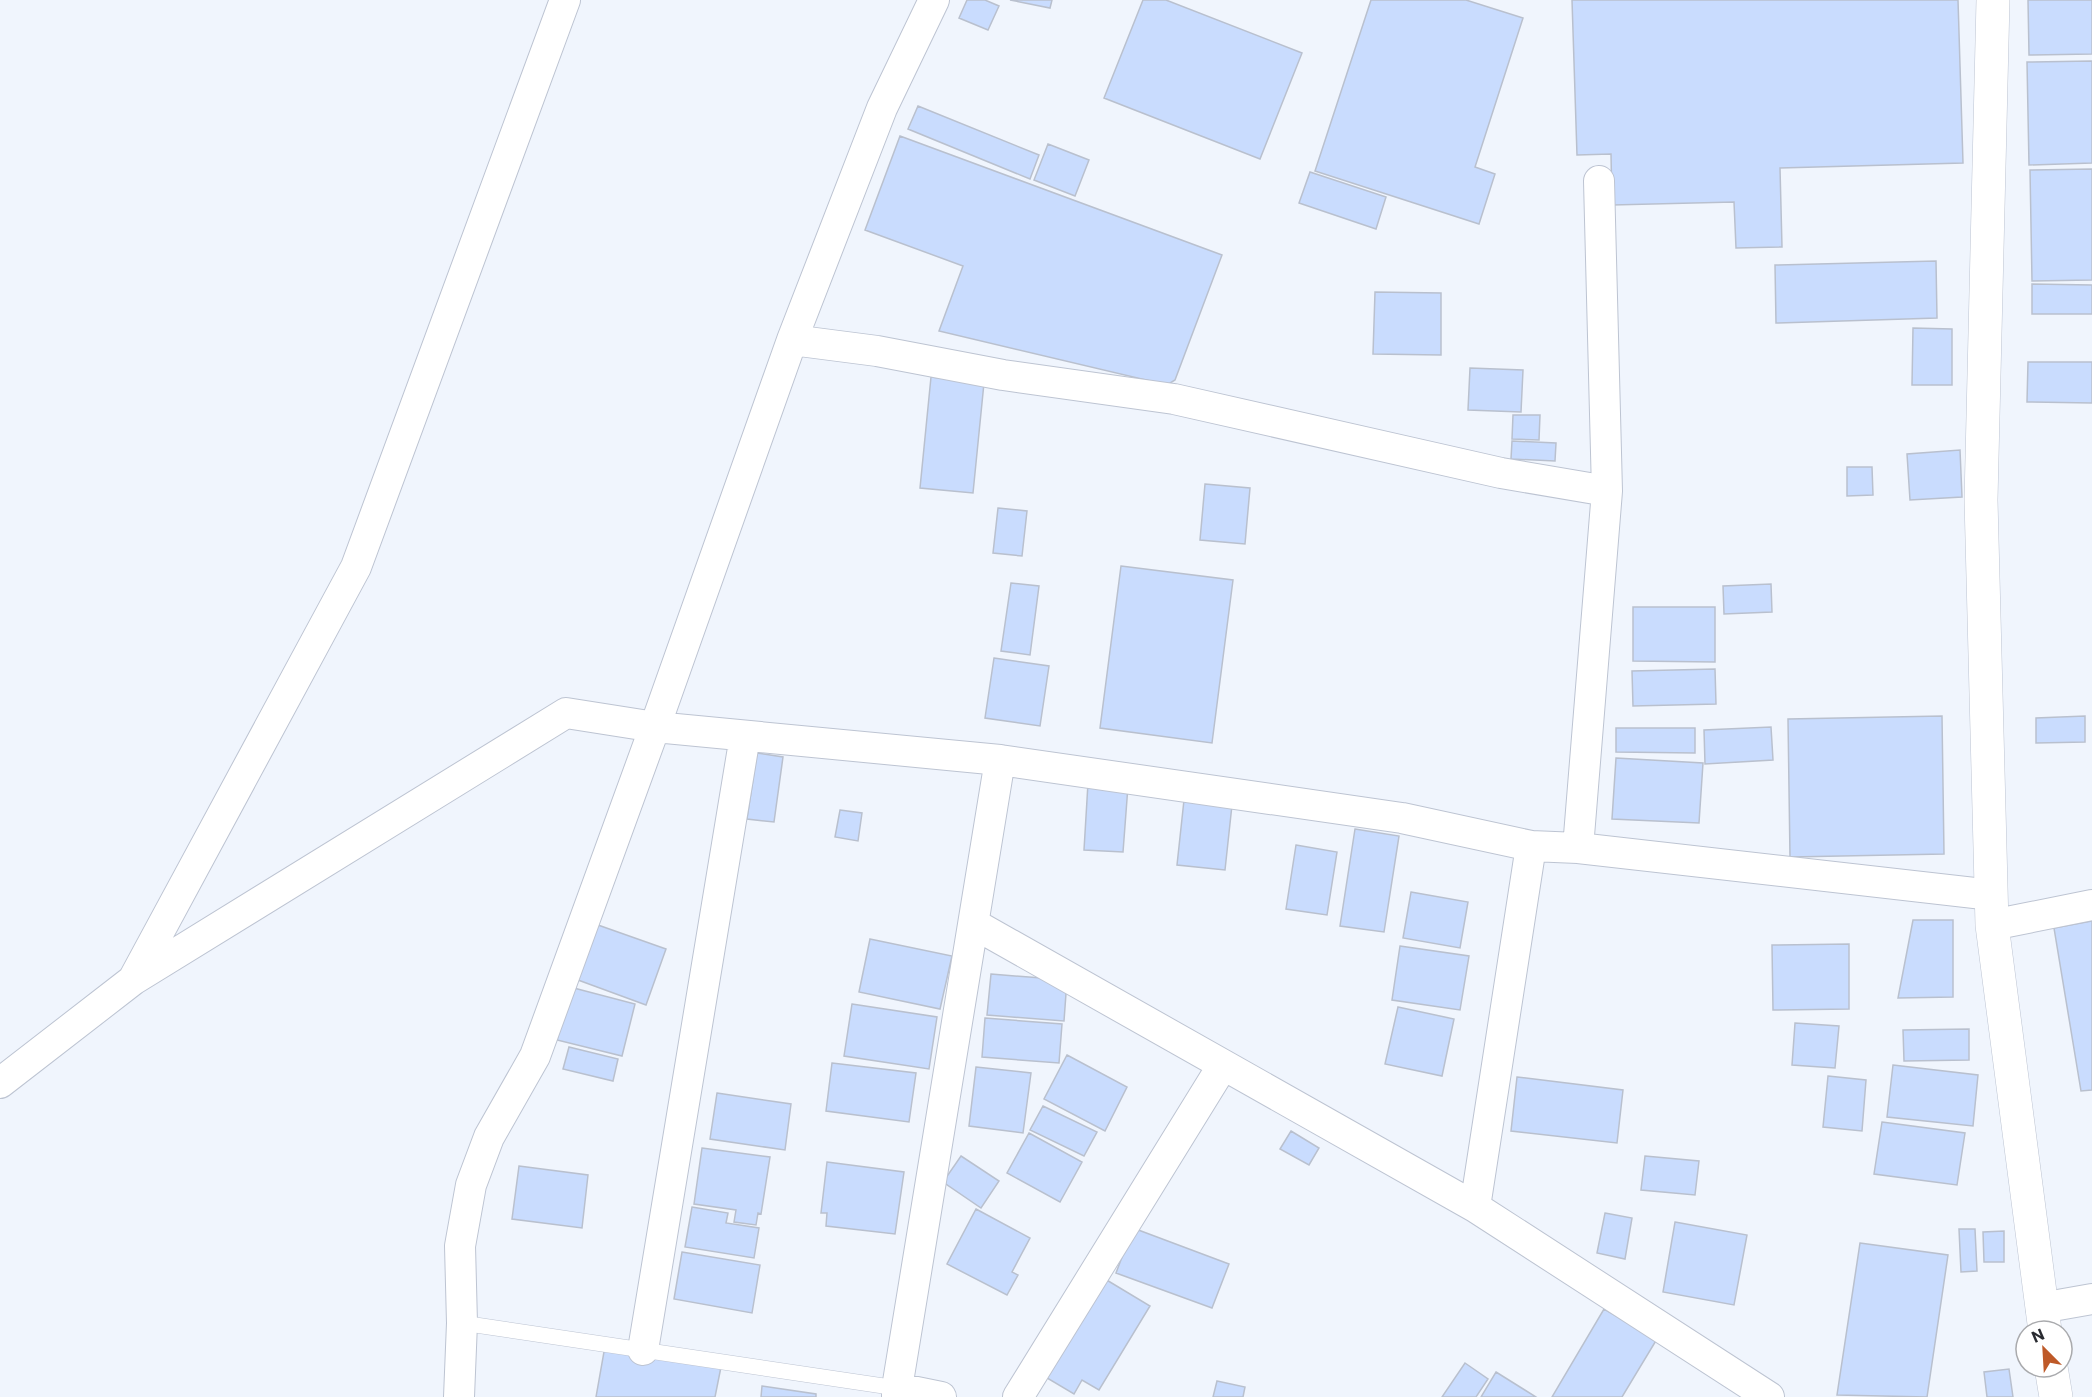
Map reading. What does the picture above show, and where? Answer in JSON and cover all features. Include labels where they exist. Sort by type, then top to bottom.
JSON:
[{"type":"street","points":[[133,980],[356,567],[566,0]]},
{"type":"street","points":[[459,1397],[462,1323],[460,1246],[471,1185],[489,1137],[535,1056],[792,340],[882,108],[934,0]]},
{"type":"street","points":[[1993,0],[1981,500],[1992,910],[2043,1319],[2092,1299]]},
{"type":"street","points":[[1578,848],[1607,491],[1599,181]]},
{"type":"street","points":[[792,340],[877,351],[1003,375],[1174,399],[1501,473],[1607,491]]},
{"type":"street","points":[[0,1083],[133,980],[566,712],[655,727],[1000,760],[1402,818],[1531,846],[1578,848],[1992,910],[2092,905]]},
{"type":"street","points":[[643,1350],[745,736]]},
{"type":"street","points":[[941,1397],[897,1392],[1000,760]]},
{"type":"street","points":[[1475,1207],[1531,846]]},
{"type":"street","points":[[974,924],[1475,1207],[1769,1397]]},
{"type":"street","points":[[1018,1397],[1223,1065]]},
{"type":"street","points":[[2053,1379],[2056,1397]]},
{"type":"lane","points":[[462,1323],[897,1392]]},
{"type":"building","points":[[967,0],[985,0],[999,6],[988,30],[959,18]]},
{"type":"building","points":[[1010,0],[1052,0],[1050,8]]},
{"type":"building","points":[[1143,0],[1166,0],[1302,53],[1260,159],[1104,98]]},
{"type":"building","points":[[1371,0],[1466,0],[1523,18],[1475,167],[1495,174],[1479,224],[1315,171]]},
{"type":"building","points":[[1572,0],[1958,0],[1963,163],[1780,168],[1782,247],[1736,248],[1734,202],[1612,205],[1611,154],[1577,155]]},
{"type":"building","points":[[2028,0],[2092,0],[2092,54],[2029,55]]},
{"type":"building","points":[[2092,61],[2092,163],[2029,165],[2027,62]]},
{"type":"building","points":[[918,106],[1039,155],[1030,179],[908,129]]},
{"type":"building","points":[[900,136],[1222,255],[1175,380],[1167,385],[939,331],[963,266],[865,230]]},
{"type":"building","points":[[1048,144],[1089,160],[1075,196],[1034,180]]},
{"type":"building","points":[[2092,169],[2092,280],[2032,281],[2030,170]]},
{"type":"building","points":[[1310,172],[1386,197],[1376,229],[1299,203]]},
{"type":"building","points":[[1936,261],[1937,318],[1776,323],[1775,265]]},
{"type":"building","points":[[2032,284],[2092,285],[2092,314],[2032,314]]},
{"type":"building","points":[[1375,292],[1441,293],[1441,355],[1373,354]]},
{"type":"building","points":[[1913,328],[1952,329],[1952,385],[1912,385]]},
{"type":"building","points":[[2028,362],[2092,362],[2092,403],[2027,402]]},
{"type":"building","points":[[1470,368],[1523,370],[1521,412],[1468,410]]},
{"type":"building","points":[[931,377],[984,383],[973,493],[920,488]]},
{"type":"building","points":[[1513,415],[1540,415],[1539,440],[1512,439]]},
{"type":"building","points":[[1512,441],[1556,443],[1555,461],[1511,459]]},
{"type":"building","points":[[1960,450],[1962,497],[1910,500],[1907,454]]},
{"type":"building","points":[[1847,467],[1872,467],[1873,495],[1847,496]]},
{"type":"building","points":[[1205,484],[1250,488],[1245,544],[1200,540]]},
{"type":"building","points":[[998,508],[1027,511],[1022,556],[993,553]]},
{"type":"building","points":[[1121,566],[1233,580],[1212,743],[1100,728]]},
{"type":"building","points":[[1011,583],[1039,586],[1030,655],[1001,651]]},
{"type":"building","points":[[1771,584],[1772,612],[1724,614],[1723,586]]},
{"type":"building","points":[[1633,607],[1715,607],[1715,662],[1633,661]]},
{"type":"building","points":[[994,658],[1049,666],[1040,726],[985,718]]},
{"type":"building","points":[[1715,669],[1716,704],[1633,706],[1632,671]]},
{"type":"building","points":[[1942,716],[1944,854],[1790,857],[1788,719]]},
{"type":"building","points":[[2085,716],[2085,742],[2036,743],[2036,718]]},
{"type":"building","points":[[1771,727],[1773,760],[1705,764],[1704,730]]},
{"type":"building","points":[[1616,728],[1695,728],[1695,753],[1616,752]]},
{"type":"building","points":[[757,753],[783,757],[774,822],[747,819]]},
{"type":"building","points":[[1616,758],[1703,763],[1699,823],[1612,819]]},
{"type":"building","points":[[1088,783],[1128,786],[1123,852],[1084,850]]},
{"type":"building","points":[[1184,800],[1232,805],[1225,870],[1177,865]]},
{"type":"building","points":[[840,810],[862,813],[858,841],[835,837]]},
{"type":"building","points":[[1355,829],[1399,836],[1384,932],[1340,926]]},
{"type":"building","points":[[1296,845],[1337,852],[1327,915],[1286,909]]},
{"type":"building","points":[[1411,892],[1468,902],[1460,948],[1403,938]]},
{"type":"building","points":[[1913,920],[1953,920],[1953,997],[1898,998]]},
{"type":"building","points":[[2092,921],[2092,1090],[2081,1091],[2054,928]]},
{"type":"building","points":[[598,925],[666,949],[646,1005],[578,980]]},
{"type":"building","points":[[870,939],[952,956],[940,1009],[859,992]]},
{"type":"building","points":[[1849,944],[1849,1009],[1773,1010],[1772,945]]},
{"type":"building","points":[[1400,946],[1469,956],[1460,1010],[1392,1000]]},
{"type":"building","points":[[991,974],[1067,980],[1064,1021],[987,1015]]},
{"type":"building","points":[[570,987],[635,1004],[622,1056],[557,1040]]},
{"type":"building","points":[[852,1004],[937,1017],[929,1069],[844,1056]]},
{"type":"building","points":[[1398,1007],[1454,1019],[1442,1076],[1385,1064]]},
{"type":"building","points":[[985,1018],[1062,1024],[1059,1063],[982,1057]]},
{"type":"building","points":[[1795,1023],[1839,1026],[1835,1068],[1792,1065]]},
{"type":"building","points":[[1969,1029],[1969,1060],[1904,1061],[1903,1030]]},
{"type":"building","points":[[569,1047],[618,1059],[613,1081],[563,1069]]},
{"type":"building","points":[[1067,1055],[1127,1087],[1105,1131],[1044,1099]]},
{"type":"building","points":[[832,1063],[916,1073],[909,1122],[826,1111]]},
{"type":"building","points":[[1893,1065],[1978,1075],[1973,1126],[1887,1117]]},
{"type":"building","points":[[976,1067],[1031,1073],[1023,1133],[969,1126]]},
{"type":"building","points":[[1828,1076],[1866,1080],[1862,1131],[1823,1127]]},
{"type":"building","points":[[1517,1077],[1623,1090],[1617,1143],[1511,1131]]},
{"type":"building","points":[[717,1093],[791,1104],[785,1150],[710,1139]]},
{"type":"building","points":[[1043,1106],[1097,1132],[1084,1156],[1030,1130]]},
{"type":"building","points":[[1882,1122],[1965,1133],[1957,1185],[1874,1174]]},
{"type":"building","points":[[1291,1131],[1319,1148],[1309,1165],[1280,1149]]},
{"type":"building","points":[[1029,1133],[1082,1162],[1060,1202],[1007,1173]]},
{"type":"building","points":[[702,1148],[770,1157],[761,1214],[758,1213],[756,1225],[734,1222],[736,1210],[694,1204]]},
{"type":"building","points":[[961,1156],[999,1181],[981,1208],[943,1182]]},
{"type":"building","points":[[1645,1156],[1699,1161],[1695,1195],[1641,1190]]},
{"type":"building","points":[[827,1162],[904,1172],[895,1234],[826,1226],[827,1213],[821,1213]]},
{"type":"building","points":[[519,1166],[588,1175],[582,1228],[512,1219]]},
{"type":"building","points":[[692,1207],[728,1213],[726,1223],[759,1228],[754,1258],[685,1247]]},
{"type":"building","points":[[976,1209],[1030,1238],[1012,1272],[1018,1275],[1007,1295],[947,1264]]},
{"type":"building","points":[[1605,1213],[1632,1218],[1625,1259],[1597,1253]]},
{"type":"building","points":[[1675,1222],[1747,1235],[1734,1305],[1663,1292]]},
{"type":"building","points":[[1133,1228],[1229,1264],[1212,1308],[1116,1273]]},
{"type":"building","points":[[1959,1229],[1975,1229],[1977,1271],[1961,1272]]},
{"type":"building","points":[[2004,1231],[2004,1262],[1984,1262],[1983,1232]]},
{"type":"building","points":[[1860,1243],[1948,1255],[1927,1397],[1837,1395]]},
{"type":"building","points":[[682,1252],[760,1265],[752,1313],[674,1299]]},
{"type":"building","points":[[1100,1276],[1150,1306],[1099,1390],[1082,1380],[1074,1394],[1042,1375]]},
{"type":"building","points":[[1604,1309],[1657,1339],[1622,1397],[1552,1397]]},
{"type":"building","points":[[605,1346],[721,1367],[715,1397],[596,1397]]},
{"type":"building","points":[[1465,1363],[1488,1379],[1476,1397],[1442,1397]]},
{"type":"building","points":[[2009,1369],[2013,1397],[1987,1397],[1984,1372]]},
{"type":"building","points":[[1496,1372],[1536,1397],[1481,1397]]},
{"type":"building","points":[[1217,1381],[1245,1387],[1243,1397],[1213,1397]]},
{"type":"building","points":[[762,1386],[816,1394],[816,1397],[761,1397]]}]
